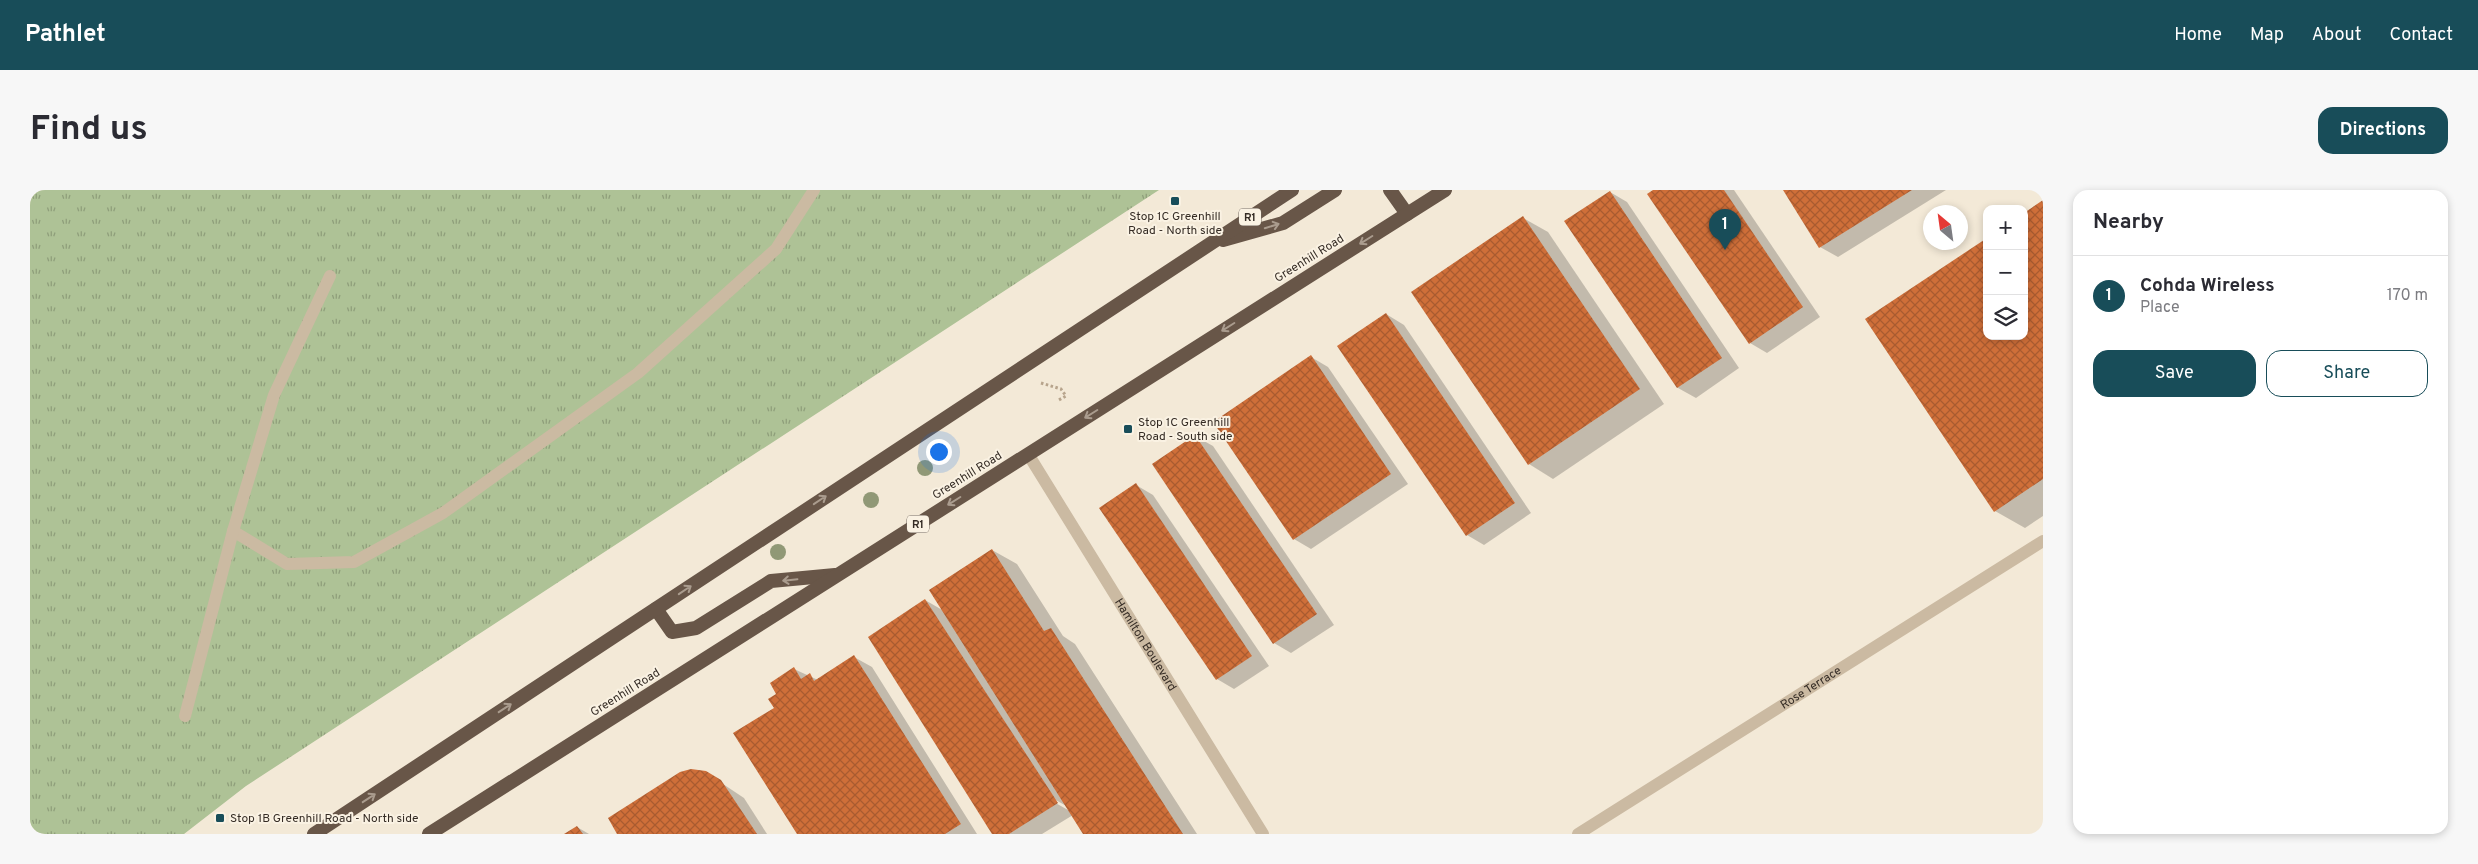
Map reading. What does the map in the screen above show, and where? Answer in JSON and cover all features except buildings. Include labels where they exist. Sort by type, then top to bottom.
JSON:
[{"type":"highway","name":"R1","points":[[314,834],[1292,190]]},
{"type":"highway","points":[[1208,245],[1283,223],[1336,190]]},
{"type":"highway","points":[[1390,190],[1407,214]]},
{"type":"highway","name":"Greenhill Road","points":[[429,834],[1445,190]]},
{"type":"highway","points":[[656,609],[672,632],[696,628],[771,582],[838,574]]},
{"type":"street","points":[[233,532],[287,564],[354,562],[443,513],[638,373],[776,249],[814,190]]},
{"type":"street","points":[[185,716],[233,532],[274,394],[330,276]]},
{"type":"street","name":"Hamilton Boulevard","points":[[1028,454],[1263,834]]},
{"type":"street","name":"Rose Terrace","points":[[1578,834],[2043,541]]},
{"type":"path","points":[[1034,381],[1061,389],[1066,396],[1057,401]]},
{"type":"green space","points":[[30,190],[1159,190],[246,786],[184,834],[30,834]]},
{"type":"place","name":"Stop 1C Greenhill Road - North side","points":[[1175,201]]},
{"type":"place","name":"Cohda Wireless","points":[[1725,250]]},
{"type":"place","name":"Stop 1C Greenhill Road - South side","points":[[1128,429]]},
{"type":"place","name":"Stop 1B Greenhill Road - North side","points":[[220,818]]}]
